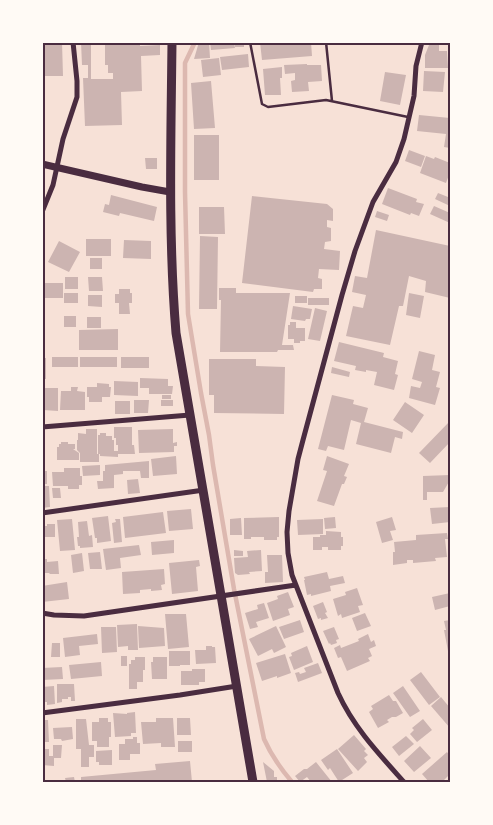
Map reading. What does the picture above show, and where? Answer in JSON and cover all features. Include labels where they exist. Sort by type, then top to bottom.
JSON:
[{"type":"highway","points":[[172,42],[170,192],[176,324],[190,415],[224,596],[253,782]]},
{"type":"street","points":[[42,212],[52,185],[62,139],[78,91],[73,42]]},
{"type":"street","points":[[404,782],[359,730],[344,706],[292,575],[287,532],[298,459],[340,304],[355,251],[372,202],[396,162],[404,139],[410,118],[416,66],[422,42]]},
{"type":"street","points":[[42,164],[170,192]]},
{"type":"street","points":[[42,427],[190,415]]},
{"type":"street","points":[[42,513],[204,490]]},
{"type":"street","points":[[42,613],[84,616],[296,585]]},
{"type":"street","points":[[42,713],[237,686]]},
{"type":"lane","points":[[250,42],[262,104],[265,106],[318,100],[332,101],[410,118]]},
{"type":"lane","points":[[326,42],[332,101]]},
{"type":"building","points":[[42,42],[62,42],[63,76],[43,76]]},
{"type":"building","points":[[81,42],[91,42],[91,79],[113,79],[113,73],[108,73],[108,65],[105,65],[105,43],[140,42],[140,46],[160,45],[160,55],[141,56],[142,91],[121,92],[122,125],[85,126],[83,78],[88,78],[88,65],[82,65]]},
{"type":"building","points":[[199,42],[209,42],[210,58],[194,59]]},
{"type":"building","points":[[210,42],[234,42],[235,48],[211,50]]},
{"type":"building","points":[[235,42],[244,42],[244,47],[235,47]]},
{"type":"building","points":[[260,42],[311,42],[312,56],[262,60]]},
{"type":"building","points":[[429,45],[439,45],[439,51],[447,51],[448,68],[425,68],[425,55]]},
{"type":"building","points":[[248,54],[249,67],[222,70],[220,57]]},
{"type":"building","points":[[219,58],[221,75],[203,77],[201,60]]},
{"type":"building","points":[[284,65],[321,65],[322,81],[308,82],[309,91],[292,92],[291,81],[295,80],[295,73],[285,74]]},
{"type":"building","points":[[282,67],[282,78],[280,78],[281,95],[265,95],[263,69]]},
{"type":"building","points":[[424,71],[445,72],[443,92],[423,91]]},
{"type":"building","points":[[385,72],[406,75],[400,105],[380,101]]},
{"type":"building","points":[[211,81],[215,128],[194,129],[191,83]]},
{"type":"building","points":[[419,115],[450,118],[450,148],[444,147],[446,134],[417,131]]},
{"type":"building","points":[[194,135],[219,135],[219,180],[194,180]]},
{"type":"building","points":[[409,150],[425,156],[421,167],[405,161]]},
{"type":"building","points":[[426,156],[434,159],[435,157],[450,163],[450,172],[446,183],[420,173]]},
{"type":"building","points":[[145,158],[157,158],[157,169],[146,169]]},
{"type":"building","points":[[388,188],[417,199],[416,202],[424,204],[419,216],[411,213],[410,215],[382,204]]},
{"type":"building","points":[[438,193],[448,197],[450,195],[450,206],[435,199]]},
{"type":"building","points":[[111,195],[157,207],[154,221],[120,213],[119,216],[103,212],[105,204],[109,205]]},
{"type":"building","points":[[252,196],[327,204],[333,209],[333,221],[327,220],[327,227],[331,228],[331,241],[325,242],[324,249],[340,251],[339,270],[319,269],[318,278],[322,279],[322,289],[314,289],[313,292],[242,283]]},
{"type":"building","points":[[434,206],[450,213],[450,223],[430,214]]},
{"type":"building","points":[[199,207],[224,207],[225,234],[199,234]]},
{"type":"building","points":[[377,211],[389,215],[387,221],[375,217]]},
{"type":"building","points":[[376,230],[450,246],[450,298],[425,292],[426,281],[409,276],[403,306],[399,306],[390,345],[346,336],[353,306],[363,308],[366,295],[352,292],[355,276],[367,278]]},
{"type":"building","points":[[200,236],[218,237],[217,309],[199,309]]},
{"type":"building","points":[[86,239],[111,239],[111,256],[86,256]]},
{"type":"building","points":[[124,240],[151,241],[151,259],[123,258]]},
{"type":"building","points":[[59,241],[80,252],[69,272],[48,262]]},
{"type":"building","points":[[90,258],[102,258],[102,269],[90,269]]},
{"type":"building","points":[[65,277],[78,277],[78,289],[65,289]]},
{"type":"building","points":[[88,277],[102,277],[103,291],[89,291]]},
{"type":"building","points":[[44,283],[63,283],[63,298],[44,298]]},
{"type":"building","points":[[219,288],[236,288],[236,293],[290,293],[282,345],[293,345],[294,350],[278,350],[277,352],[220,352],[221,300],[219,300]]},
{"type":"building","points":[[119,289],[130,289],[130,293],[132,293],[132,303],[129,303],[130,314],[119,314],[119,303],[115,303],[115,294],[119,294]]},
{"type":"building","points":[[64,293],[78,293],[78,303],[64,303]]},
{"type":"building","points":[[409,293],[424,296],[420,318],[406,315]]},
{"type":"building","points":[[88,295],[102,295],[102,307],[88,306]]},
{"type":"building","points":[[295,296],[307,296],[307,303],[295,303]]},
{"type":"building","points":[[308,298],[329,298],[329,305],[308,305]]},
{"type":"building","points":[[293,306],[312,309],[310,319],[305,321],[291,319]]},
{"type":"building","points":[[315,308],[327,311],[320,341],[308,339]]},
{"type":"building","points":[[64,316],[76,316],[76,327],[64,327]]},
{"type":"building","points":[[87,317],[101,317],[101,328],[87,328]]},
{"type":"building","points":[[290,322],[296,322],[296,328],[305,328],[305,341],[294,343],[294,339],[288,339],[288,325],[290,325]]},
{"type":"building","points":[[118,329],[118,350],[79,350],[79,330]]},
{"type":"building","points":[[339,342],[384,353],[383,357],[398,361],[395,374],[398,375],[394,390],[374,385],[377,372],[355,370],[356,366],[334,361]]},
{"type":"building","points":[[419,351],[435,355],[432,370],[440,372],[436,387],[440,388],[435,405],[409,398],[411,386],[420,388],[422,382],[412,379]]},
{"type":"building","points":[[52,357],[78,357],[78,367],[52,367]]},
{"type":"building","points":[[80,357],[117,357],[117,367],[80,367]]},
{"type":"building","points":[[121,357],[149,357],[149,368],[121,368]]},
{"type":"building","points":[[42,358],[46,358],[46,379],[42,379]]},
{"type":"building","points":[[209,359],[256,359],[256,366],[285,367],[284,414],[214,413],[214,395],[209,395]]},
{"type":"building","points":[[332,367],[350,372],[349,377],[331,373]]},
{"type":"building","points":[[140,378],[168,379],[168,386],[173,386],[172,394],[149,394],[149,388],[140,388]]},
{"type":"building","points":[[114,381],[138,382],[138,396],[114,395]]},
{"type":"building","points":[[97,383],[109,384],[109,387],[111,387],[110,397],[102,397],[102,402],[89,402],[87,387],[97,387]]},
{"type":"building","points":[[71,387],[78,387],[77,391],[85,392],[85,410],[60,410],[61,391],[71,391]]},
{"type":"building","points":[[43,388],[58,388],[58,411],[43,410]]},
{"type":"building","points":[[162,395],[171,395],[171,399],[162,399]]},
{"type":"building","points":[[332,395],[354,400],[353,404],[368,408],[364,422],[403,432],[402,439],[395,437],[391,453],[356,444],[361,423],[351,420],[344,450],[328,446],[326,451],[318,449]]},
{"type":"building","points":[[134,400],[149,400],[148,413],[134,413]]},
{"type":"building","points":[[161,400],[173,400],[173,406],[161,406]]},
{"type":"building","points":[[115,401],[130,401],[130,414],[115,414]]},
{"type":"building","points":[[405,402],[424,415],[412,433],[393,420]]},
{"type":"building","points":[[450,421],[450,442],[430,463],[419,453]]},
{"type":"building","points":[[114,427],[132,427],[132,445],[134,445],[135,454],[118,454],[118,445],[116,445],[116,438],[114,438]]},
{"type":"building","points":[[86,429],[97,429],[97,454],[99,454],[99,462],[80,462],[80,453],[77,450],[78,433],[86,434]]},
{"type":"building","points":[[173,429],[173,443],[177,442],[177,446],[174,446],[174,452],[139,453],[138,430]]},
{"type":"building","points":[[100,433],[112,436],[114,451],[118,451],[118,457],[100,456],[98,454],[98,435]]},
{"type":"building","points":[[61,442],[75,444],[75,449],[73,449],[79,453],[79,460],[57,460],[57,447],[59,447]]},
{"type":"building","points":[[176,456],[177,474],[153,476],[151,459]]},
{"type":"building","points":[[327,456],[349,464],[344,476],[347,477],[344,484],[342,484],[334,506],[317,501],[327,471],[323,470]]},
{"type":"building","points":[[149,461],[149,478],[141,478],[140,471],[123,471],[123,474],[114,475],[114,488],[98,489],[97,481],[103,481],[105,465]]},
{"type":"building","points":[[100,465],[100,475],[83,476],[82,466]]},
{"type":"building","points":[[64,468],[80,468],[82,485],[79,485],[79,489],[68,489],[68,486],[53,486],[52,472],[64,472]]},
{"type":"building","points":[[42,471],[47,471],[47,484],[42,484]]},
{"type":"building","points":[[450,475],[450,480],[443,492],[427,492],[427,500],[423,500],[423,476]]},
{"type":"building","points":[[138,479],[140,493],[128,494],[127,480]]},
{"type":"building","points":[[42,486],[49,486],[50,507],[42,508]]},
{"type":"building","points":[[52,488],[60,488],[61,498],[53,498]]},
{"type":"building","points":[[450,507],[450,522],[432,524],[430,508]]},
{"type":"building","points":[[191,509],[193,529],[169,531],[167,511]]},
{"type":"building","points":[[163,512],[166,533],[125,538],[123,517]]},
{"type":"building","points":[[108,516],[111,541],[97,543],[92,518]]},
{"type":"building","points":[[279,517],[279,537],[277,537],[277,540],[264,540],[264,537],[244,539],[244,518]]},
{"type":"building","points":[[335,517],[336,528],[325,529],[324,518]]},
{"type":"building","points":[[392,517],[396,530],[390,531],[393,540],[382,543],[376,522]]},
{"type":"building","points":[[241,518],[242,535],[230,535],[230,519]]},
{"type":"building","points":[[72,519],[75,550],[60,551],[57,520]]},
{"type":"building","points":[[115,519],[120,519],[122,542],[114,543],[112,523],[116,522]]},
{"type":"building","points":[[323,519],[323,534],[298,535],[297,520]]},
{"type":"building","points":[[87,521],[89,536],[92,535],[93,547],[80,548],[77,537],[79,537],[78,522]]},
{"type":"building","points":[[47,524],[55,524],[55,537],[42,537],[42,526],[47,526]]},
{"type":"building","points":[[326,531],[341,532],[343,546],[341,546],[341,550],[328,550],[328,547],[322,547],[322,550],[313,550],[313,537],[326,535]]},
{"type":"building","points":[[447,533],[448,539],[445,539],[447,557],[435,558],[436,561],[413,563],[413,560],[407,560],[407,563],[393,565],[394,542],[416,540],[416,535]]},
{"type":"building","points":[[174,540],[174,553],[152,555],[151,542]]},
{"type":"building","points":[[139,545],[141,555],[120,558],[121,568],[106,570],[103,549]]},
{"type":"building","points":[[234,550],[243,551],[243,556],[234,556]]},
{"type":"building","points":[[261,550],[262,571],[238,575],[235,573],[234,558],[248,557],[247,551]]},
{"type":"building","points":[[100,552],[102,569],[90,569],[88,553]]},
{"type":"building","points":[[82,553],[84,571],[73,573],[71,555]]},
{"type":"building","points":[[267,555],[282,555],[283,582],[265,583],[265,572],[268,572]]},
{"type":"building","points":[[42,559],[47,559],[47,562],[58,561],[59,574],[42,573]]},
{"type":"building","points":[[199,560],[200,566],[196,567],[198,591],[172,594],[169,563]]},
{"type":"building","points":[[164,569],[165,584],[161,585],[162,590],[140,590],[140,593],[123,594],[122,572]]},
{"type":"building","points":[[327,572],[329,579],[343,576],[345,583],[330,586],[331,591],[311,596],[311,594],[307,595],[304,577]]},
{"type":"building","points":[[67,582],[69,599],[42,602],[42,586]]},
{"type":"building","points":[[357,588],[363,605],[358,606],[360,612],[342,618],[341,614],[338,616],[333,599],[346,595],[345,592]]},
{"type":"building","points":[[288,592],[294,607],[288,609],[290,615],[273,621],[267,603],[278,599],[277,596]]},
{"type":"building","points":[[450,593],[450,606],[435,610],[432,597]]},
{"type":"building","points":[[323,602],[328,618],[321,620],[321,618],[318,619],[313,606]]},
{"type":"building","points":[[264,603],[269,618],[256,622],[258,627],[250,629],[245,613],[258,609],[257,605]]},
{"type":"building","points":[[365,613],[371,626],[357,631],[352,618]]},
{"type":"building","points":[[165,614],[186,614],[189,647],[168,649]]},
{"type":"building","points":[[300,620],[304,632],[284,639],[279,627]]},
{"type":"building","points":[[450,620],[450,650],[448,651],[444,621]]},
{"type":"building","points":[[137,624],[138,650],[128,650],[128,646],[118,647],[117,625]]},
{"type":"building","points":[[138,626],[164,628],[165,646],[139,648]]},
{"type":"building","points":[[276,626],[286,647],[274,653],[272,649],[258,656],[249,639]]},
{"type":"building","points":[[101,627],[116,627],[117,652],[102,653]]},
{"type":"building","points":[[334,627],[339,639],[336,640],[337,643],[331,645],[323,631]]},
{"type":"building","points":[[97,634],[98,644],[79,646],[80,655],[65,657],[63,638]]},
{"type":"building","points":[[368,634],[371,642],[374,640],[376,646],[369,649],[372,656],[368,658],[370,661],[347,671],[341,657],[338,658],[334,648],[340,645],[341,648],[359,641],[358,639]]},
{"type":"building","points":[[52,643],[60,643],[60,657],[51,657]]},
{"type":"building","points":[[206,646],[215,647],[216,663],[196,664],[195,650],[206,650]]},
{"type":"building","points":[[307,646],[313,662],[294,670],[289,657],[292,656],[291,653]]},
{"type":"building","points":[[169,651],[190,651],[190,665],[169,666]]},
{"type":"building","points":[[285,654],[291,673],[262,681],[256,663]]},
{"type":"building","points":[[121,656],[127,656],[127,666],[121,666]]},
{"type":"building","points":[[135,657],[145,657],[143,682],[137,682],[137,689],[129,689],[129,664],[131,664],[131,660],[135,660]]},
{"type":"building","points":[[153,657],[167,657],[167,679],[152,679],[151,662],[153,662]]},
{"type":"building","points":[[101,662],[102,676],[71,679],[69,665]]},
{"type":"building","points":[[318,663],[322,673],[298,682],[295,673],[306,672],[304,668]]},
{"type":"building","points":[[62,667],[63,679],[42,680],[42,668]]},
{"type":"building","points":[[192,669],[205,669],[205,682],[199,682],[199,685],[181,685],[181,671],[192,671]]},
{"type":"building","points":[[421,672],[440,697],[429,705],[410,680]]},
{"type":"building","points":[[57,684],[74,684],[75,701],[71,701],[71,697],[68,697],[68,699],[62,699],[62,702],[57,703]]},
{"type":"building","points":[[54,686],[55,704],[47,705],[47,702],[44,702],[42,698],[42,687]]},
{"type":"building","points":[[403,686],[420,711],[410,717],[393,693]]},
{"type":"building","points":[[389,695],[393,701],[396,701],[403,713],[387,720],[389,722],[378,728],[369,712],[373,709],[371,706]]},
{"type":"building","points":[[441,697],[450,708],[450,728],[431,706]]},
{"type":"building","points":[[135,712],[136,733],[131,733],[131,736],[115,737],[113,713],[127,714]]},
{"type":"building","points":[[99,718],[108,718],[108,722],[111,722],[109,747],[97,747],[97,741],[92,741],[92,722],[99,722]]},
{"type":"building","points":[[156,718],[173,718],[175,747],[161,747],[161,743],[143,744],[141,722],[156,722]]},
{"type":"building","points":[[177,718],[190,718],[191,735],[177,735]]},
{"type":"building","points":[[76,719],[86,719],[89,745],[94,745],[94,757],[89,757],[89,767],[81,767],[81,749],[76,749]]},
{"type":"building","points":[[423,719],[432,730],[417,742],[410,734],[414,730],[412,728]]},
{"type":"building","points":[[42,720],[48,720],[49,742],[42,742]]},
{"type":"building","points":[[72,727],[73,739],[62,741],[61,739],[54,739],[53,728]]},
{"type":"building","points":[[354,735],[366,749],[364,751],[368,755],[364,758],[367,762],[358,771],[338,749]]},
{"type":"building","points":[[406,736],[414,744],[399,756],[392,747]]},
{"type":"building","points":[[133,737],[137,737],[137,743],[140,743],[140,754],[130,754],[130,760],[119,760],[119,744],[125,744],[125,739],[133,739]]},
{"type":"building","points":[[178,741],[192,741],[192,752],[178,752]]},
{"type":"building","points":[[53,745],[62,745],[61,758],[54,758],[54,766],[42,765],[42,749],[49,749],[49,756],[53,756]]},
{"type":"building","points":[[420,746],[431,758],[414,772],[404,761]]},
{"type":"building","points":[[337,749],[353,773],[339,782],[330,768],[328,770],[321,760]]},
{"type":"building","points":[[112,750],[112,765],[99,765],[99,762],[96,762],[96,751]]},
{"type":"building","points":[[447,752],[450,756],[450,774],[444,780],[446,782],[429,782],[422,774]]},
{"type":"building","points":[[190,761],[192,782],[81,782],[81,777],[156,770],[155,764]]},
{"type":"building","points":[[263,762],[274,771],[274,777],[277,777],[277,780],[283,780],[283,782],[267,782]]},
{"type":"building","points":[[316,762],[332,782],[311,782],[307,777],[300,782],[295,776]]},
{"type":"building","points":[[74,777],[75,782],[66,782],[65,778]]},
{"type":"waterway","points":[[195,42],[185,63],[185,192],[188,314],[234,589],[264,739],[276,762],[292,782]]}]
